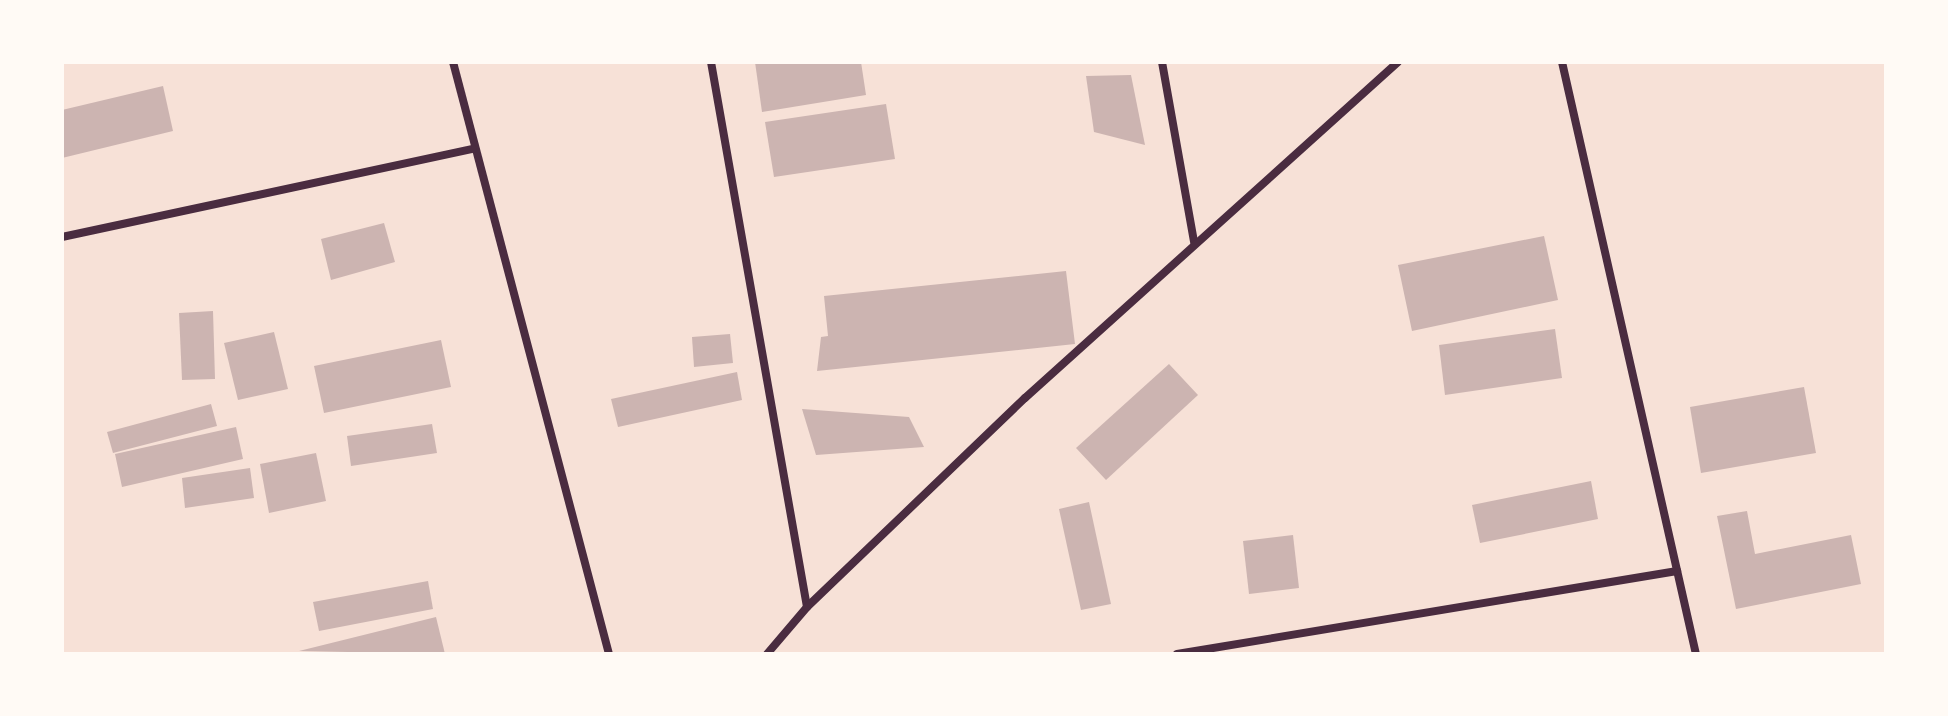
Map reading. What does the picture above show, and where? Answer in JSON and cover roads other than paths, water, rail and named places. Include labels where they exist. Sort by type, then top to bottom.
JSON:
[{"type":"street","points":[[453,62],[473,149],[609,654]]},
{"type":"street","points":[[711,62],[807,607]]},
{"type":"street","points":[[1162,62],[1194,242]]},
{"type":"street","points":[[767,654],[807,607],[1194,242],[1398,62]]},
{"type":"street","points":[[1562,62],[1696,654]]},
{"type":"street","points":[[62,237],[473,149]]},
{"type":"street","points":[[1177,654],[1677,571]]}]
